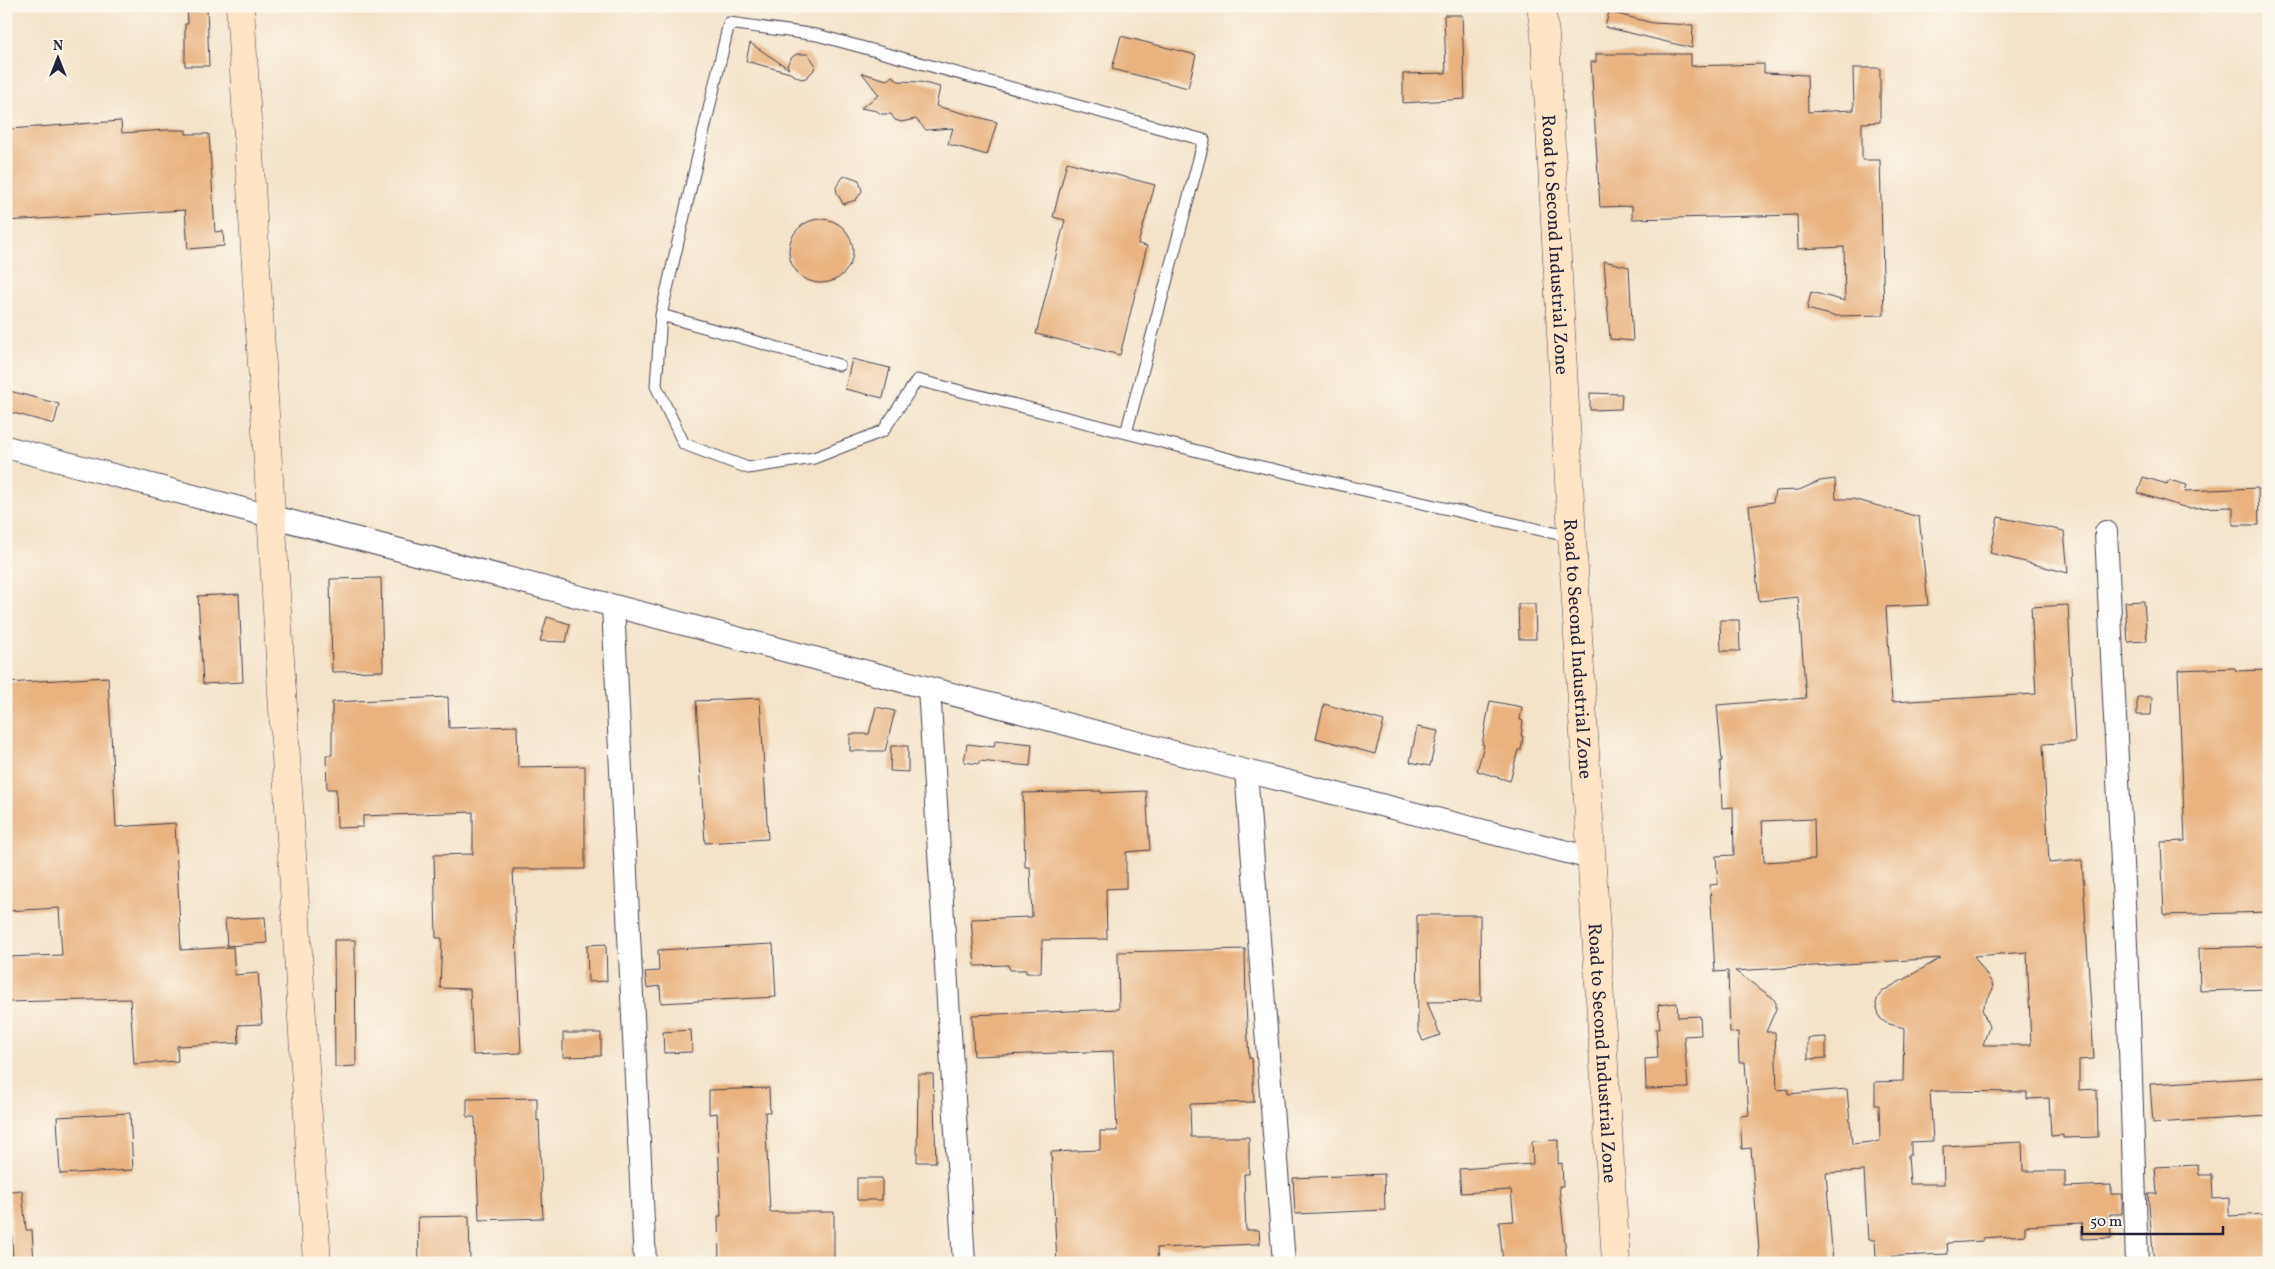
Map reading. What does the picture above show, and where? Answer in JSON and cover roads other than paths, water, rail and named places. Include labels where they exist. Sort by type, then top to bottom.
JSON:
[{"type":"street","points":[[240,6],[273,517],[317,1263]]},
{"type":"street","name":"Road to Second Industrial Zone","points":[[1541,6],[1545,35],[1572,537],[1616,1263]]},
{"type":"street","points":[[6,447],[1246,771],[1591,858]]},
{"type":"street","points":[[2106,532],[2128,986],[2137,1263]]},
{"type":"street","points":[[613,606],[645,1263]]},
{"type":"street","points":[[929,688],[964,1263]]},
{"type":"street","points":[[1246,771],[1284,1263]]},
{"type":"lane","points":[[1126,433],[1204,140],[817,35],[729,23],[661,315],[656,386],[684,444],[748,468],[814,458],[883,431],[916,380],[1258,467],[1572,537]]},
{"type":"lane","points":[[661,315],[839,365]]}]
